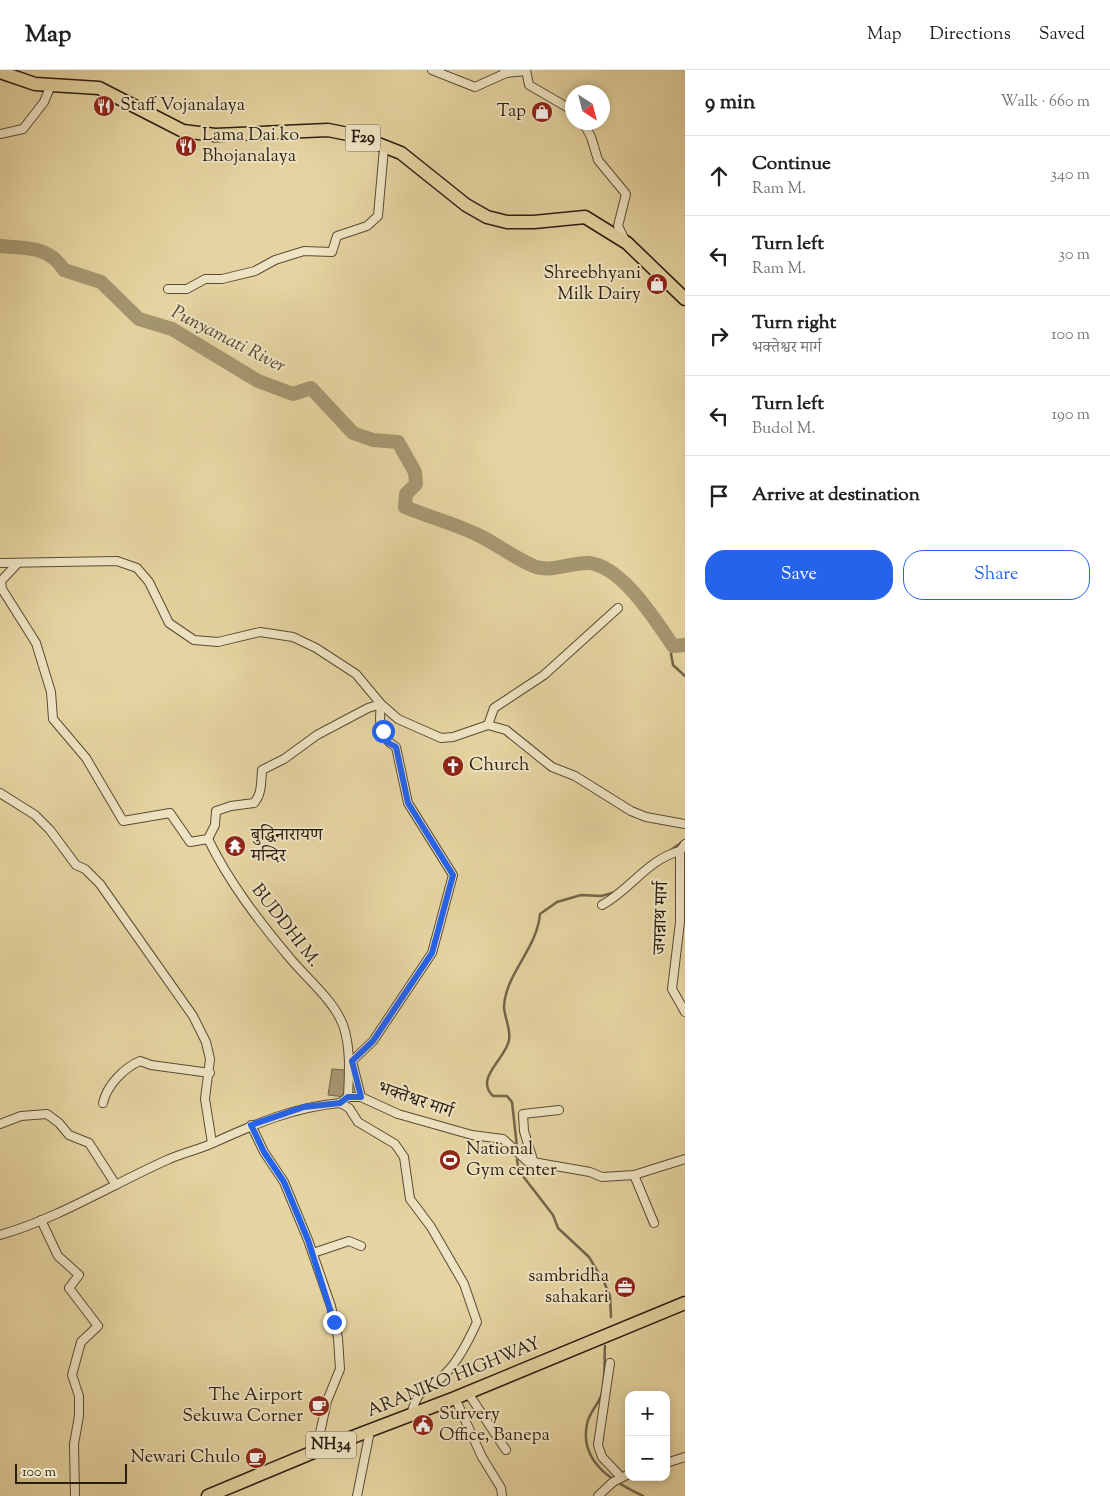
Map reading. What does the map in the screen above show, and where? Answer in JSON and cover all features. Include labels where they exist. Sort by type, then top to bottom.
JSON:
[{"type":"main road","name":"F29","points":[[0,72],[35,84],[99,88],[183,131],[215,135],[328,130],[358,136],[384,148],[401,153],[466,205],[487,217],[507,222],[534,222],[584,217],[627,243],[685,299]]},
{"type":"main road","name":"ARANIKO HIGHWAY","points":[[208,1496],[316,1451],[455,1398],[685,1302]]},
{"type":"street","points":[[432,70],[475,87],[505,72],[526,70],[529,85],[565,106]]},
{"type":"street","points":[[0,134],[23,129],[44,102],[51,85]]},
{"type":"street","points":[[587,130],[598,160],[626,194],[618,226],[627,243]]},
{"type":"street","points":[[168,289],[187,289],[206,279],[222,279],[255,271],[276,260],[304,251],[332,252],[337,236],[367,226],[378,216],[384,148]]},
{"type":"street","points":[[0,563],[128,563],[137,568],[149,582],[170,623],[194,640],[218,642],[260,632],[293,637],[316,648],[356,674],[381,704],[398,719],[441,738],[453,737],[488,725],[506,730],[552,767],[575,776],[631,811],[646,817],[685,824]]},
{"type":"street","points":[[17,564],[2,581],[2,589],[36,643],[51,692],[53,719],[86,758],[123,821],[170,814],[185,838],[190,842],[208,839],[215,824],[216,811],[231,806],[254,803],[261,790],[262,770],[284,759],[317,735],[368,708],[381,704]]},
{"type":"street","points":[[488,725],[494,708],[544,675],[618,608]]},
{"type":"street","points":[[361,1097],[352,1061],[373,1041],[432,953],[453,875],[408,803],[396,747],[387,742],[378,725],[381,704]]},
{"type":"street","points":[[0,793],[35,815],[50,830],[76,865],[85,869],[100,884],[193,1016],[206,1042],[210,1059],[210,1073],[205,1099],[212,1143]]},
{"type":"street","name":"BUDDHI M.","points":[[208,839],[256,919],[275,938],[289,958],[330,1005],[343,1026],[349,1060],[348,1097]]},
{"type":"street","points":[[602,905],[613,900],[647,869],[683,847]]},
{"type":"street","name":"जगन्नाथ मार्ग","points":[[683,847],[682,909],[672,989],[682,1000],[685,1012]]},
{"type":"street","points":[[103,1103],[105,1094],[113,1083],[129,1066],[140,1061],[151,1065],[210,1073]]},
{"type":"street","name":"भक्तेश्वर मार्ग","points":[[340,1103],[348,1097],[361,1097],[406,1117],[472,1135],[504,1140],[527,1161],[533,1160],[590,1172],[602,1177],[634,1175],[685,1159]]},
{"type":"street","points":[[0,1235],[41,1220],[168,1159],[212,1143],[251,1125],[304,1107],[340,1103],[349,1108],[358,1122],[395,1144],[404,1157],[410,1199],[431,1227],[464,1284],[477,1322],[457,1361],[444,1375],[420,1391],[415,1399],[410,1415]]},
{"type":"street","points":[[533,1160],[524,1131],[523,1114],[559,1110]]},
{"type":"street","points":[[0,1124],[21,1116],[47,1114],[59,1123],[69,1135],[89,1143],[116,1184]]},
{"type":"street","points":[[251,1125],[264,1152],[284,1182],[312,1253],[336,1330],[340,1369],[327,1401],[316,1451]]},
{"type":"street","points":[[634,1175],[654,1224]]},
{"type":"street","points":[[41,1220],[58,1256],[79,1275],[69,1288],[98,1326],[81,1342],[72,1375],[79,1396],[79,1416],[74,1444],[75,1496]]},
{"type":"street","points":[[312,1253],[349,1241],[361,1246]]},
{"type":"street","points":[[598,1496],[625,1476],[602,1457],[598,1446],[610,1363]]},
{"type":"street","points":[[468,1392],[506,1450]]},
{"type":"street","points":[[455,1398],[482,1457],[501,1488],[502,1496]]},
{"type":"street","points":[[357,1496],[370,1431]]},
{"type":"street","points":[[670,1461],[685,1457]]},
{"type":"shaded area","points":[[332,1069],[344,1070],[348,1074],[345,1097],[328,1095]]},
{"type":"waterway","name":"Punyamati River","points":[[0,246],[27,248],[44,252],[58,262],[64,270],[101,282],[139,319],[172,329],[258,381],[293,394],[311,388],[353,433],[373,440],[398,442],[415,472],[416,484],[406,494],[405,507],[476,534],[536,567],[556,568],[589,563],[601,566],[614,574],[637,596],[673,646],[685,645]]},
{"type":"waterway","points":[[673,646],[671,654],[673,665],[685,676]]},
{"type":"waterway","points":[[668,852],[685,840]]},
{"type":"waterway","points":[[517,1147],[512,1102],[507,1096],[493,1096],[488,1089],[487,1082],[489,1075],[507,1047],[509,1031],[504,1006],[506,994],[515,972],[533,939],[538,927],[540,914],[557,902],[581,895],[601,896],[616,892],[644,867]]},
{"type":"waterway","points":[[517,1160],[519,1171],[553,1215],[558,1228],[589,1257],[604,1282],[610,1296],[611,1317]]},
{"type":"waterway","points":[[605,1346],[603,1390],[589,1416],[587,1424],[586,1438],[588,1450],[601,1469],[610,1477],[643,1496]]},
{"type":"place","name":"Staff Vojanalaya","points":[[104,106]]},
{"type":"place","name":"Tap","points":[[542,112]]},
{"type":"place","name":"Lama Dai ko Bhojanalaya","points":[[186,146]]},
{"type":"place","name":"Shreebhyani Milk Dairy","points":[[657,284]]},
{"type":"place","name":"Church","points":[[453,766]]},
{"type":"place","name":"बुद्धिनारायण मन्दिर","points":[[235,846]]},
{"type":"place","name":"National Gym center","points":[[450,1160]]},
{"type":"place","name":"sambridha sahakari","points":[[625,1287]]},
{"type":"place","name":"The Airport Sekuwa Corner","points":[[319,1406]]},
{"type":"place","name":"Survery Office, Banepa","points":[[423,1425]]},
{"type":"place","name":"Newari Chulo","points":[[256,1458]]},
{"type":"route","points":[[334,1322],[331,1306],[308,1240],[284,1182],[264,1152],[251,1125],[304,1107],[340,1103],[353,1096],[361,1097],[352,1061],[373,1041],[432,953],[453,875],[408,803],[396,747],[387,742],[383,731]]}]
